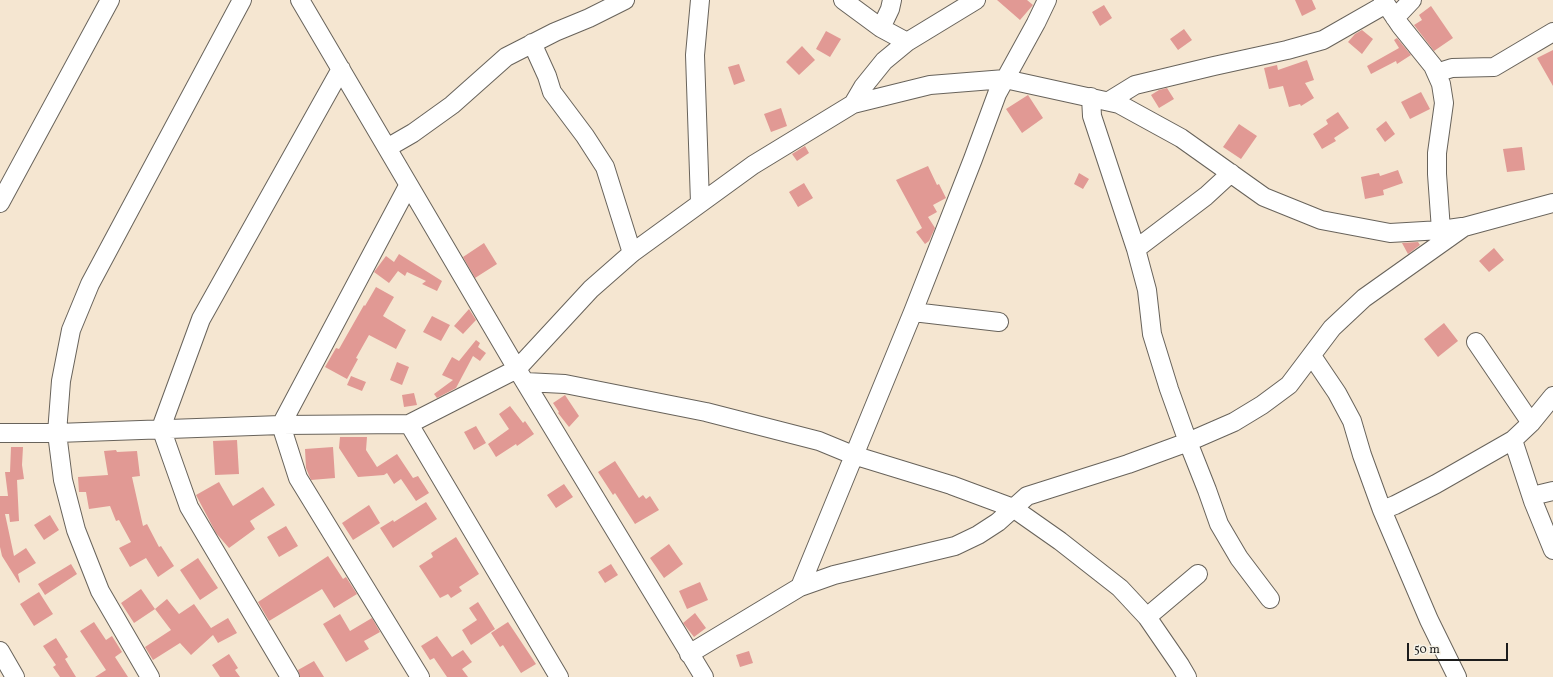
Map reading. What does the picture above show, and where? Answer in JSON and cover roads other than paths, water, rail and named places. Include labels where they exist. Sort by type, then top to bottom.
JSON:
[{"type":"street","points":[[0,203],[110,0]]},
{"type":"street","points":[[150,677],[97,584],[76,530],[63,480],[57,433],[61,381],[71,330],[90,284],[242,0]]},
{"type":"street","points":[[300,0],[408,186],[702,676]]},
{"type":"street","points":[[387,148],[413,133],[452,106],[506,57],[532,43],[589,18],[625,0]]},
{"type":"street","points":[[700,0],[696,55],[700,203]]},
{"type":"street","points":[[843,0],[881,28],[907,42]]},
{"type":"street","points":[[881,28],[890,9],[892,0]]},
{"type":"street","points":[[853,104],[863,87],[884,61],[907,42],[976,0]]},
{"type":"street","points":[[800,587],[913,312],[997,94],[1036,23],[1046,0]]},
{"type":"street","points":[[1109,101],[1135,85],[1287,50],[1323,40],[1388,7],[1412,0]]},
{"type":"street","points":[[1388,7],[1432,66],[1441,84],[1444,103],[1437,153],[1441,230]]},
{"type":"street","points":[[1436,74],[1452,68],[1494,67],[1553,32]]},
{"type":"street","points":[[532,43],[547,76],[552,92],[585,136],[605,167],[632,253]]},
{"type":"street","points":[[290,677],[189,507],[161,428],[200,320],[341,69]]},
{"type":"street","points":[[0,433],[57,433],[161,428],[281,425],[409,424],[521,376],[592,289],[632,253],[753,165],[853,104],[930,85],[1004,79],[1119,104],[1181,138],[1264,197],[1321,220],[1390,233],[1441,230],[1464,227],[1553,203]]},
{"type":"street","points":[[1091,97],[1092,116],[1136,249],[1147,290],[1152,334],[1169,389],[1220,524],[1239,558],[1270,599]]},
{"type":"street","points":[[1136,249],[1206,196],[1231,173]]},
{"type":"street","points":[[408,186],[281,425],[298,478],[420,677]]},
{"type":"street","points":[[689,654],[800,587],[834,575],[955,546],[978,536],[998,522],[1027,496],[1128,464],[1188,442],[1234,422],[1262,405],[1289,385],[1332,328],[1364,298],[1464,227]]},
{"type":"street","points":[[913,312],[999,322]]},
{"type":"street","points":[[1476,342],[1531,423]]},
{"type":"street","points":[[1312,356],[1337,393],[1352,422],[1382,510],[1429,620],[1457,677]]},
{"type":"street","points":[[521,376],[706,412],[819,441],[853,455],[951,485],[1013,508],[1060,541],[1120,588],[1147,618],[1187,677]]},
{"type":"street","points":[[1382,510],[1436,484],[1513,440],[1531,423],[1553,396]]},
{"type":"street","points":[[409,424],[559,677]]},
{"type":"street","points":[[1513,440],[1532,496],[1553,550]]},
{"type":"street","points":[[1532,496],[1553,491]]},
{"type":"street","points":[[1147,618],[1198,574]]},
{"type":"street","points":[[0,651],[15,677]]}]
